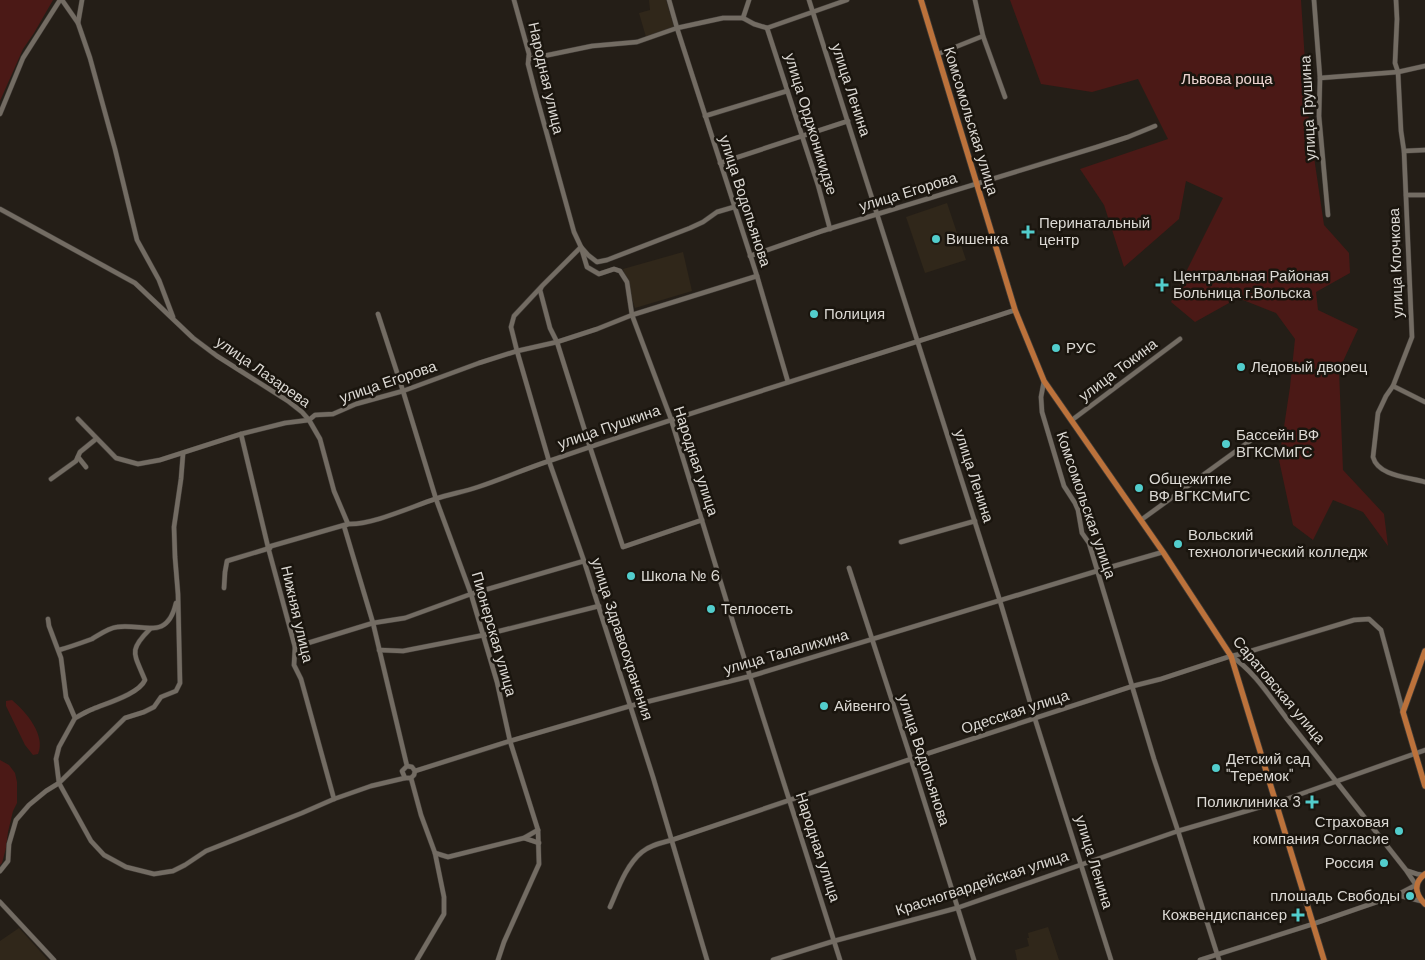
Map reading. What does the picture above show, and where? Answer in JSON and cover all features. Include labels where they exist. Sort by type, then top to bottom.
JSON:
[{"type":"main road","name":"Комсомольская улица","points":[[921,0],[1015,310],[1044,381]]},
{"type":"main road","name":"Саратовская улица","points":[[1044,381],[1163,552],[1231,656]]},
{"type":"main road","points":[[1425,651],[1403,712],[1425,786]]},
{"type":"main road","points":[[1231,656],[1324,960]]},
{"type":"main road","points":[[1423,903],[1416,890],[1416,885],[1424,874]]},
{"type":"street","points":[[0,114],[23,58],[61,0],[78,23],[90,58],[115,149],[137,240],[159,280],[174,320]]},
{"type":"street","points":[[78,23],[82,0]]},
{"type":"street","name":"Народная улица","points":[[514,0],[529,54],[528,64],[535,92],[574,232],[587,267],[599,274],[614,269],[620,271],[627,282],[632,315],[670,419],[840,960]]},
{"type":"street","name":"улица Водопьянова","points":[[669,0],[757,276],[788,382]]},
{"type":"street","points":[[743,18],[749,0]]},
{"type":"street","name":"улица Ленина","points":[[809,0],[1112,960]]},
{"type":"street","points":[[529,59],[592,46],[637,42],[677,28],[723,18],[743,18],[767,28],[847,0]]},
{"type":"street","points":[[975,0],[984,36],[1005,97]]},
{"type":"street","name":"улица Грушина","points":[[1314,0],[1320,78],[1319,116],[1328,216]]},
{"type":"street","name":"улица Клочкова","points":[[1396,0],[1395,63],[1398,72],[1404,151],[1412,337],[1393,386],[1378,413],[1373,456],[1374,463],[1389,473],[1425,482]]},
{"type":"street","name":"улица Орджоникидзе","points":[[767,28],[818,185],[830,229]]},
{"type":"street","points":[[938,54],[984,36]]},
{"type":"street","points":[[1320,78],[1398,72],[1425,66]]},
{"type":"street","points":[[705,116],[787,90]]},
{"type":"street","points":[[720,163],[848,121]]},
{"type":"street","name":"улица Егорова","points":[[750,256],[877,214],[1128,137],[1155,126]]},
{"type":"street","points":[[1404,151],[1425,150]]},
{"type":"street","points":[[1406,195],[1425,196]]},
{"type":"street","points":[[702,520],[623,547],[557,342],[550,328],[540,290],[581,247],[597,262],[607,260],[690,228],[717,212],[734,207]]},
{"type":"street","name":"улица Лазарева","points":[[0,209],[136,283],[193,338],[217,356],[288,401],[309,420],[320,438],[334,491],[346,525],[373,623],[407,766]]},
{"type":"street","name":"улица Егорова","points":[[78,419],[116,458],[138,464],[160,460],[241,434],[284,423],[309,420],[315,415],[333,414],[356,404],[403,390],[479,363],[516,351],[557,342],[632,315],[757,276]]},
{"type":"street","name":"улица Здравоохранения","points":[[543,285],[514,316],[511,327],[516,351],[549,460],[599,606],[653,777],[707,960]]},
{"type":"street","name":"улица Пушкина","points":[[224,588],[227,561],[476,488],[549,460],[670,419],[1015,310]]},
{"type":"street","name":"Пионерская улица","points":[[378,314],[436,499],[484,635],[510,741],[538,830],[539,864],[504,942],[498,960]]},
{"type":"street","name":"улица Токина","points":[[1072,420],[1180,339]]},
{"type":"street","name":"Комсомольская улица","points":[[1044,381],[1041,397],[1042,412],[1064,486],[1076,503],[1082,533],[1089,543],[1154,760],[1219,957]]},
{"type":"street","points":[[1393,386],[1425,402]]},
{"type":"street","points":[[1141,520],[1261,433]]},
{"type":"street","name":"Нижняя улица","points":[[241,434],[295,647],[294,665],[301,679],[334,798]]},
{"type":"street","points":[[51,479],[76,461],[80,452],[96,439]]},
{"type":"street","points":[[0,871],[8,861],[9,844],[16,820],[29,805],[59,783],[125,718],[154,707],[160,697],[176,691],[180,683],[174,527],[183,454]]},
{"type":"street","points":[[78,457],[86,467]]},
{"type":"street","points":[[901,542],[975,521]]},
{"type":"street","name":"улица Талалихина","points":[[414,771],[630,706],[751,676],[1163,552]]},
{"type":"street","points":[[295,647],[373,623],[406,618],[471,594],[584,561]]},
{"type":"street","name":"улица Водопьянова","points":[[849,568],[974,960]]},
{"type":"street","points":[[59,650],[116,627],[150,629],[163,626],[174,612],[178,594]]},
{"type":"street","points":[[379,650],[403,651],[484,635],[599,606]]},
{"type":"street","points":[[48,619],[59,650],[66,697],[74,718]]},
{"type":"street","name":"Одесская улица","points":[[610,907],[630,866],[642,852],[654,845],[911,758],[1133,686],[1356,620],[1369,619],[1381,630],[1403,712]]},
{"type":"street","points":[[150,629],[134,648],[145,680],[143,685],[118,700],[92,709],[74,718],[59,747],[56,759],[59,783],[91,841],[104,855],[126,867],[154,874],[173,871],[206,851],[302,814],[334,798],[370,786],[408,778],[414,775],[412,767],[407,766],[402,771],[408,778],[434,852],[444,897],[444,914],[417,960]]},
{"type":"street","name":"Саратовская улица","points":[[1231,656],[1243,664],[1337,781],[1416,885]]},
{"type":"street","name":"Красногвардейская улица","points":[[773,960],[834,941],[958,908],[1178,831],[1275,802],[1425,750]]},
{"type":"street","points":[[434,852],[448,857],[524,838],[538,830]]},
{"type":"street","points":[[524,838],[539,843]]},
{"type":"street","points":[[1406,870],[1417,874],[1424,874]]},
{"type":"street","points":[[1200,960],[1219,957],[1397,895],[1416,885]]},
{"type":"street","points":[[1397,895],[1423,903]]},
{"type":"street","points":[[0,902],[54,960]]},
{"type":"shaded area","points":[[649,0],[666,0],[674,27],[646,37],[639,13],[650,10]]},
{"type":"shaded area","name":"Вишенка","points":[[947,203],[966,260],[925,273],[906,217]]},
{"type":"shaded area","points":[[683,252],[692,291],[635,308],[623,269]]},
{"type":"shaded area","points":[[1048,927],[1059,960],[1017,960],[1015,950],[1029,946],[1028,933]]},
{"type":"shaded area","points":[[19,928],[48,960],[0,960],[0,941]]},
{"type":"green space","points":[[0,0],[53,0],[23,49],[0,101]]},
{"type":"green space","name":"Львова роща","points":[[1010,0],[1301,0],[1309,123],[1324,225],[1349,253],[1350,273],[1316,292],[1318,310],[1358,329],[1339,370],[1343,470],[1384,514],[1388,546],[1363,512],[1333,500],[1313,540],[1293,525],[1279,460],[1295,339],[1276,313],[1238,298],[1195,322],[1171,302],[1223,198],[1186,181],[1179,219],[1124,267],[1104,205],[1080,169],[1168,139],[1138,79],[1092,92],[1041,84]]},
{"type":"green space","points":[[12,700],[28,717],[37,732],[40,747],[38,754],[33,755],[25,745],[6,706],[6,701]]},
{"type":"green space","points":[[0,760],[9,765],[15,773],[17,803],[13,811],[6,848],[0,865]]},
{"type":"place","name":"Перинатальный центр","points":[[1028,232]]},
{"type":"place","name":"Вишенка","points":[[936,239]]},
{"type":"place","name":"Центральная Районая Больница г.Вольска","points":[[1162,285]]},
{"type":"place","name":"Полиция","points":[[814,314]]},
{"type":"place","name":"РУС","points":[[1056,348]]},
{"type":"place","name":"Ледовый дворец","points":[[1241,367]]},
{"type":"place","name":"Бассейн ВФ ВГКСМиГС","points":[[1226,444]]},
{"type":"place","name":"Общежитие ВФ ВГКСМиГС","points":[[1139,488]]},
{"type":"place","name":"Вольский технологический колледж","points":[[1178,544]]},
{"type":"place","name":"Школа № 6","points":[[631,576]]},
{"type":"place","name":"Теплосеть","points":[[711,609]]},
{"type":"place","name":"Айвенго","points":[[824,706]]},
{"type":"place","name":"Детский сад \"Теремок\"","points":[[1216,768]]},
{"type":"place","name":"Поликлиника 3","points":[[1312,802]]},
{"type":"place","name":"Страховая компания Согласие","points":[[1399,831]]},
{"type":"place","name":"Россия","points":[[1384,863]]},
{"type":"place","name":"площадь Свободы","points":[[1410,896]]},
{"type":"place","name":"Кожвендиспансер","points":[[1298,915]]}]
